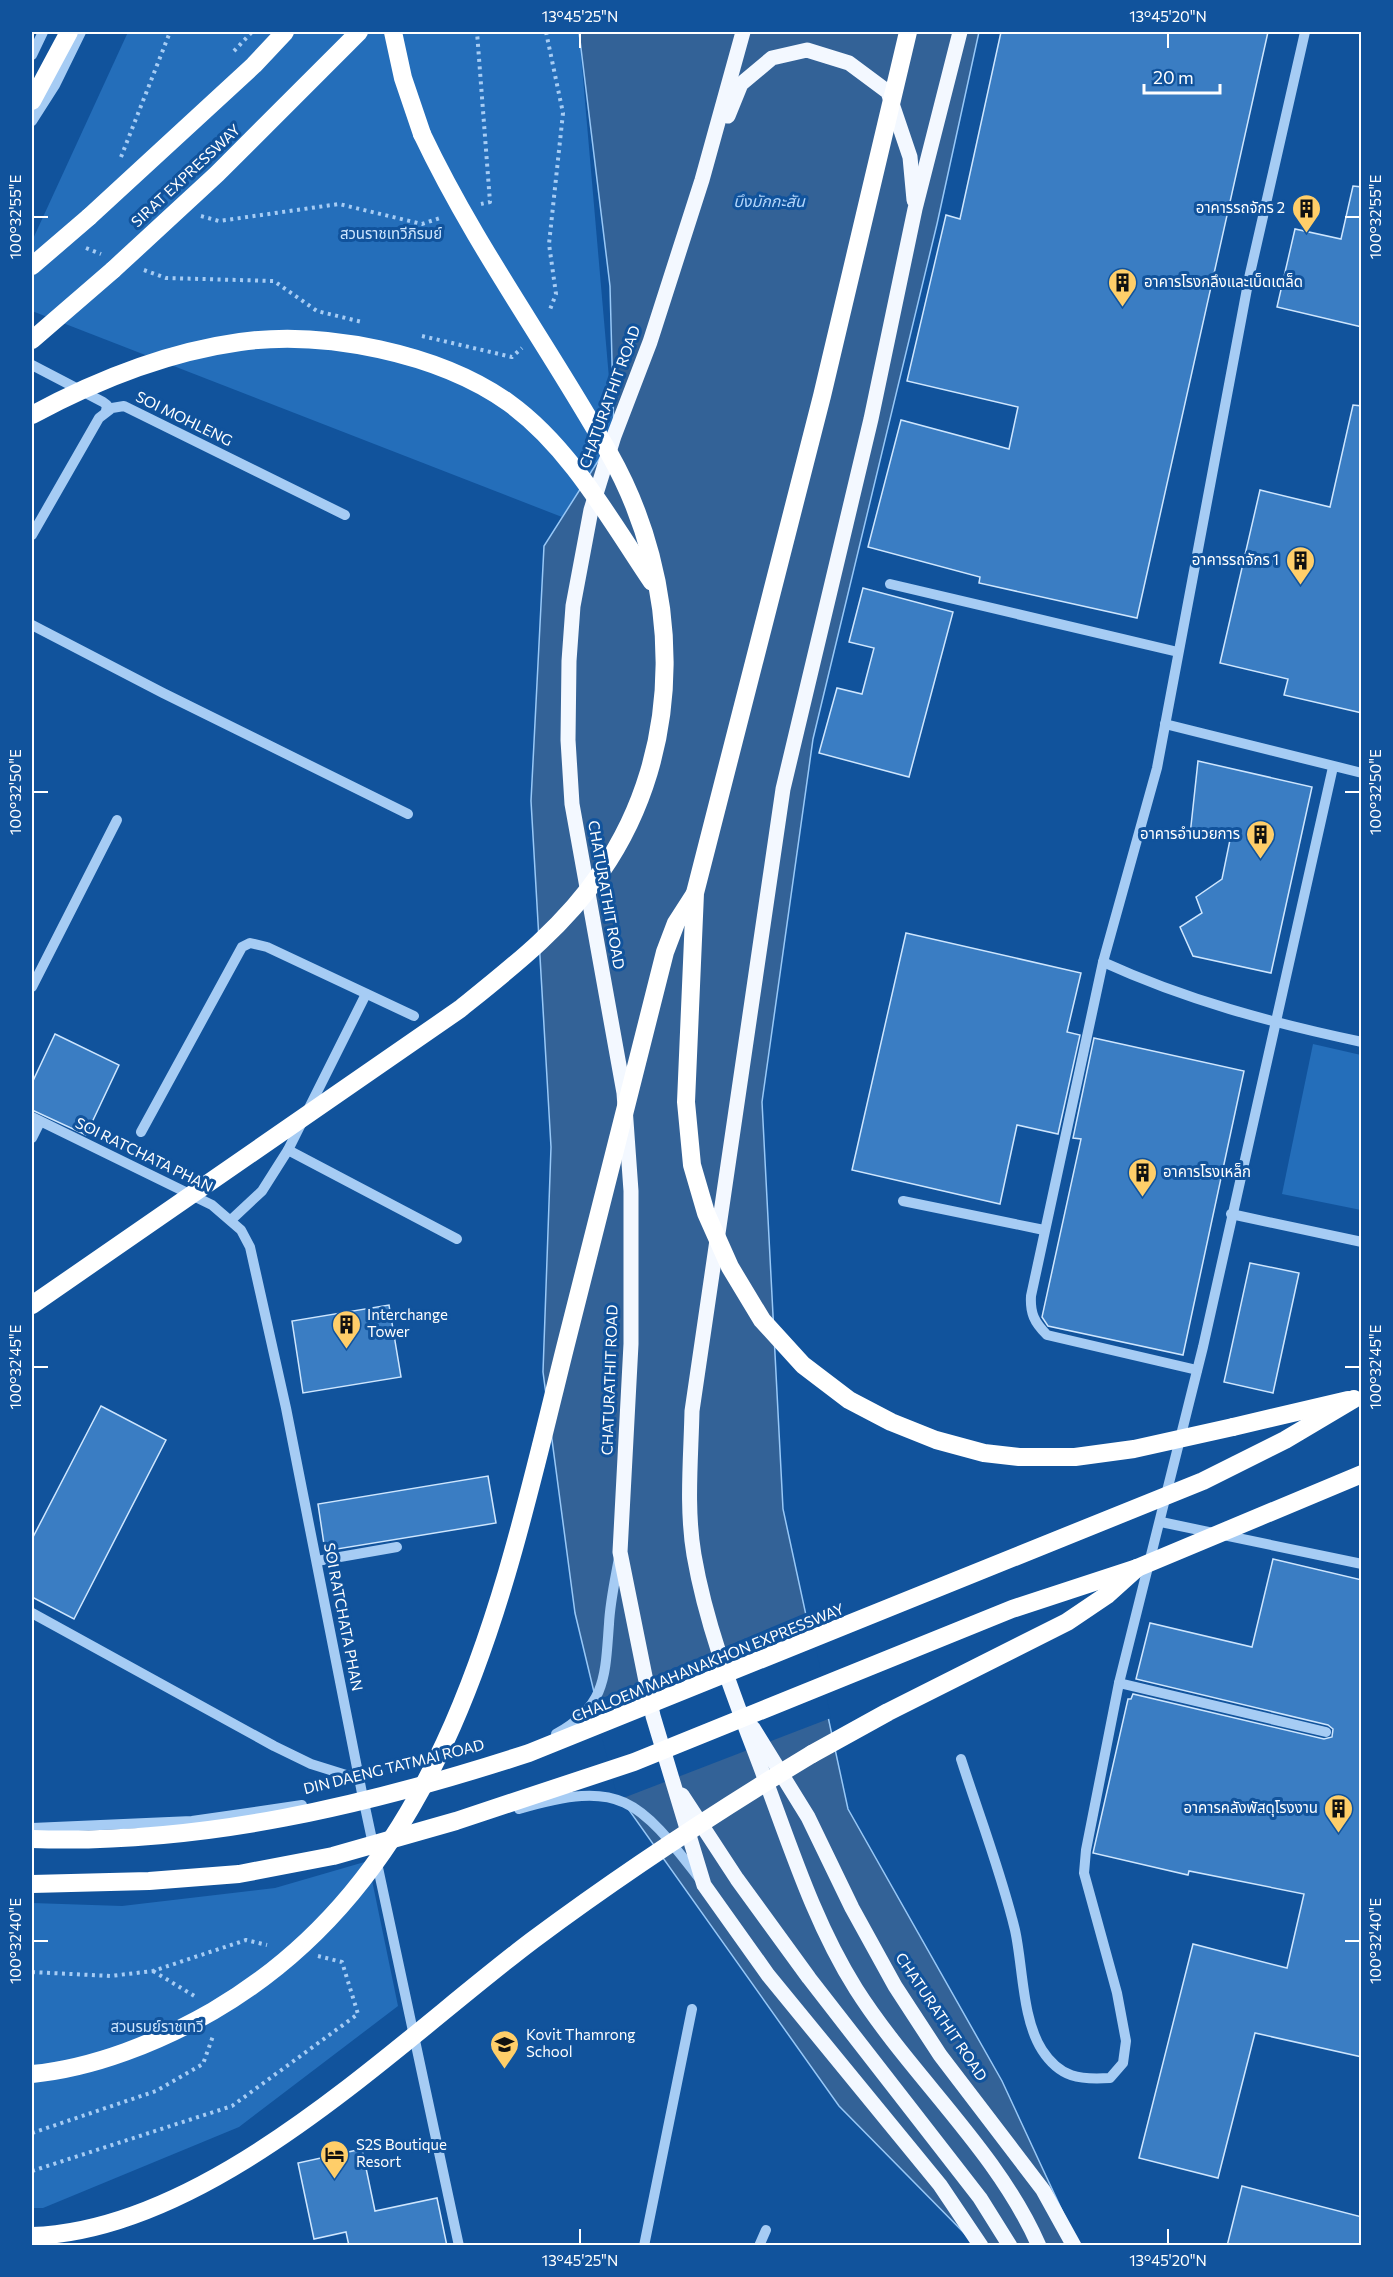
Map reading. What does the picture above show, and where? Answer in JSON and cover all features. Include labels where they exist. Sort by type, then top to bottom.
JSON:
[{"type":"highway","points":[[32,101],[69,32]]},
{"type":"highway","points":[[32,266],[98,209],[254,65],[285,32]]},
{"type":"highway","name":"SIRAT EXPRESSWAY","points":[[32,340],[217,174],[359,32]]},
{"type":"highway","points":[[32,1305],[460,1009],[515,965],[558,924],[601,873],[639,804],[653,762],[662,719],[666,642],[658,591],[642,522],[610,454],[487,257],[448,190],[422,134],[403,78],[393,32]]},
{"type":"highway","points":[[909,32],[819,407],[695,893],[686,1102],[692,1165],[706,1213],[730,1267],[762,1320],[803,1365],[849,1400],[891,1422],[936,1440],[984,1453],[1019,1458],[1075,1457],[1134,1449],[1358,1397]]},
{"type":"highway","points":[[32,415],[74,393],[154,363],[192,351],[241,342],[286,339],[333,343],[380,350],[425,361],[508,402],[549,438],[591,491],[658,591]]},
{"type":"highway","points":[[32,2074],[83,2063],[156,2040],[200,2019],[270,1974],[303,1946],[362,1884],[416,1801],[454,1725],[488,1632],[524,1508],[665,952],[676,922],[695,893]]},
{"type":"highway","name":"CHALOEM MAHANAKHON EXPRESSWAY","points":[[32,1839],[190,1833],[244,1825],[310,1813],[464,1774],[530,1753],[1203,1481],[1285,1440],[1358,1397]]},
{"type":"highway","points":[[32,1884],[149,1881],[239,1874],[333,1856],[456,1821],[634,1762],[1012,1609],[1137,1568],[1362,1474]]},
{"type":"highway","points":[[32,2236],[90,2228],[154,2208],[252,2156],[354,2081],[540,1935],[728,1805],[888,1712],[1067,1622],[1107,1595],[1137,1568]]},
{"type":"main road","name":"CHATURATHIT ROAD","points":[[743,32],[702,180],[650,342],[614,436],[591,510],[573,606],[569,662],[568,740],[572,804],[624,1093],[631,1191],[631,1344],[620,1552],[653,1716],[704,1885],[768,1975],[940,2185],[981,2246]]},
{"type":"main road","name":"CHATURATHIT ROAD","points":[[960,32],[915,209],[871,419],[783,789],[692,1411],[690,1489],[694,1554],[708,1619],[738,1706],[821,1923],[856,1988],[904,2057],[983,2156],[1027,2218],[1039,2246]]},
{"type":"main road","points":[[702,180],[741,84],[772,58],[807,50],[849,63],[888,92],[910,157],[915,209]]},
{"type":"main road","name":"CHATURATHIT ROAD","points":[[738,1706],[786,1778],[808,1817],[852,1908],[895,1986],[940,2055],[1043,2190],[1074,2246]]},
{"type":"main road","name":"CHATURATHIT ROAD","points":[[673,1781],[737,1879],[803,1969],[980,2198],[1010,2246]]},
{"type":"street","points":[[32,56],[43,32]]},
{"type":"street","points":[[32,121],[55,85],[81,32]]},
{"type":"street","points":[[1197,1370],[1047,1335],[1036,1324],[1031,1310],[1044,1230],[1103,962],[1157,768],[1249,278],[1305,32]]},
{"type":"street","points":[[32,365],[107,405],[106,411],[99,418],[32,535]]},
{"type":"street","points":[[32,373],[106,411]]},
{"type":"street","name":"SOI MOHLENG","points":[[106,411],[124,406],[131,408],[345,515]]},
{"type":"street","points":[[890,584],[1178,652]]},
{"type":"street","points":[[32,625],[408,814]]},
{"type":"street","points":[[1165,724],[1362,773]]},
{"type":"street","points":[[961,1759],[1014,1929],[1031,2021],[1042,2050],[1060,2071],[1083,2080],[1110,2078],[1123,2063],[1126,2041],[1117,1993],[1084,1873],[1090,1828],[1119,1683],[1161,1522],[1197,1370],[1333,766]]},
{"type":"street","points":[[32,987],[117,820]]},
{"type":"street","points":[[141,1132],[242,947],[250,943],[267,946],[414,1016]]},
{"type":"street","points":[[1103,962],[1176,993],[1276,1024],[1362,1042]]},
{"type":"street","points":[[231,1220],[262,1191],[288,1150],[366,994]]},
{"type":"street","points":[[32,1138],[36,1120]]},
{"type":"street","name":"SOI RATCHATA PHAN","points":[[36,1120],[212,1205],[241,1230],[250,1247],[286,1408],[359,1779],[459,2246]]},
{"type":"street","points":[[288,1150],[458,1239]]},
{"type":"street","points":[[903,1201],[1044,1230]]},
{"type":"street","points":[[1231,1214],[1362,1242]]},
{"type":"street","points":[[1161,1522],[1362,1564]]},
{"type":"street","points":[[316,1561],[397,1547]]},
{"type":"street","name":"DIN DAENG TATMAI ROAD","points":[[32,1828],[192,1821],[298,1806],[362,1793],[471,1765],[547,1739],[584,1716],[596,1700],[604,1681],[609,1622],[620,1552]]},
{"type":"street","points":[[32,1613],[274,1746],[311,1764],[359,1779]]},
{"type":"street","points":[[1119,1683],[1326,1732]]},
{"type":"street","points":[[32,1890],[165,1887],[273,1875],[375,1853],[558,1798],[611,1797],[641,1810],[660,1828],[704,1885]]},
{"type":"street","points":[[644,2246],[692,2009]]},
{"type":"street","points":[[759,2246],[766,2230]]},
{"type":"path","points":[[119,162],[170,32]]},
{"type":"path","points":[[228,57],[252,32]]},
{"type":"path","points":[[474,32],[477,32],[490,202],[478,206]]},
{"type":"path","points":[[546,32],[563,113],[549,244],[556,294],[546,320]]},
{"type":"path","points":[[199,215],[219,221],[339,204],[422,224],[445,217]]},
{"type":"path","points":[[90,238],[86,249],[106,256]]},
{"type":"path","points":[[136,267],[166,278],[274,281],[316,311],[367,323]]},
{"type":"path","points":[[412,333],[512,357],[527,343]]},
{"type":"green space","name":"สวนราชเทวีภิรมย์","points":[[128,32],[579,32],[614,436],[562,517],[32,311],[32,241]]},
{"type":"green space","points":[[1313,1044],[1361,1055],[1361,1210],[1282,1194]]},
{"type":"green space","name":"สวนรมย์ราชเทวี","points":[[368,1861],[398,2006],[239,2127],[43,2208],[32,2208],[32,1903],[122,1906],[275,1888]]},
{"type":"water","name":"บึงมักกะสัน","points":[[579,32],[979,32],[937,224],[813,739],[762,1102],[783,1509],[848,1809],[1002,2081],[1078,2245],[976,2245],[839,2106],[619,1796],[575,1613],[543,1372],[551,1147],[531,801],[544,546],[614,436],[610,286]]},
{"type":"pier","points":[[808,1612],[831,1718],[618,1800],[593,1702]]},
{"type":"building","name":"อาคารโรงกลึงและเบ็ดเตล็ด","points":[[1001,32],[1268,32],[1137,618],[979,583],[980,577],[868,547],[901,420],[1009,449],[1018,407],[907,381],[946,215],[960,219]]},
{"type":"building","name":"อาคารรถจักร 2","points":[[1353,186],[1362,187],[1362,327],[1277,307],[1295,229],[1341,239]]},
{"type":"building","name":"อาคารรถจักร 1","points":[[1353,405],[1362,406],[1362,713],[1284,695],[1288,679],[1220,663],[1260,490],[1330,507]]},
{"type":"building","points":[[863,588],[953,612],[909,777],[819,753],[837,688],[862,694],[874,648],[849,642]]},
{"type":"building","name":"อาคารอำนวยการ","points":[[1198,761],[1312,787],[1271,973],[1193,956],[1180,927],[1202,913],[1196,897],[1222,879],[1230,840],[1190,835]]},
{"type":"building","points":[[906,933],[1081,973],[1067,1032],[1080,1035],[1058,1134],[1017,1125],[1000,1204],[852,1170]]},
{"type":"building","points":[[55,1034],[119,1065],[86,1135],[32,1110],[32,1083]]},
{"type":"building","name":"อาคารโรงเหล็ก","points":[[1094,1038],[1244,1071],[1183,1355],[1048,1326],[1042,1317],[1081,1139],[1073,1138]]},
{"type":"building","points":[[1250,1263],[1299,1273],[1273,1393],[1224,1382]]},
{"type":"building","name":"Interchange Tower","points":[[389,1305],[401,1377],[303,1393],[292,1321]]},
{"type":"building","points":[[101,1406],[166,1440],[74,1619],[32,1597],[32,1539]]},
{"type":"building","points":[[488,1476],[496,1523],[325,1551],[318,1504]]},
{"type":"building","points":[[1273,1559],[1362,1580],[1362,2057],[1255,2033],[1218,2178],[1139,2158],[1193,1944],[1287,1968],[1304,1894],[1189,1871],[1188,1875],[1093,1853],[1128,1699],[1131,1699],[1133,1694],[1324,1739],[1332,1737],[1333,1729],[1328,1725],[1136,1679],[1150,1623],[1252,1647]]},
{"type":"building","name":"S2S Boutique Resort","points":[[362,2149],[375,2211],[437,2198],[447,2246],[349,2246],[346,2232],[314,2239],[298,2163]]},
{"type":"building","points":[[1242,2186],[1362,2217],[1362,2246],[1227,2246]]},
{"type":"place","name":"อาคารรถจักร 2","points":[[1306,234]]},
{"type":"place","name":"อาคารโรงกลึงและเบ็ดเตล็ด","points":[[1123,308]]},
{"type":"place","name":"อาคารรถจักร 1","points":[[1300,586]]},
{"type":"place","name":"อาคารอำนวยการ","points":[[1261,860]]},
{"type":"place","name":"อาคารโรงเหล็ก","points":[[1142,1198]]},
{"type":"place","name":"Interchange Tower","points":[[346,1350]]},
{"type":"place","name":"อาคารคลังพัสดุโรงงาน","points":[[1339,1834]]},
{"type":"place","name":"Kovit Thamrong School","points":[[505,2070]]},
{"type":"place","name":"S2S Boutique Resort","points":[[335,2180]]}]
